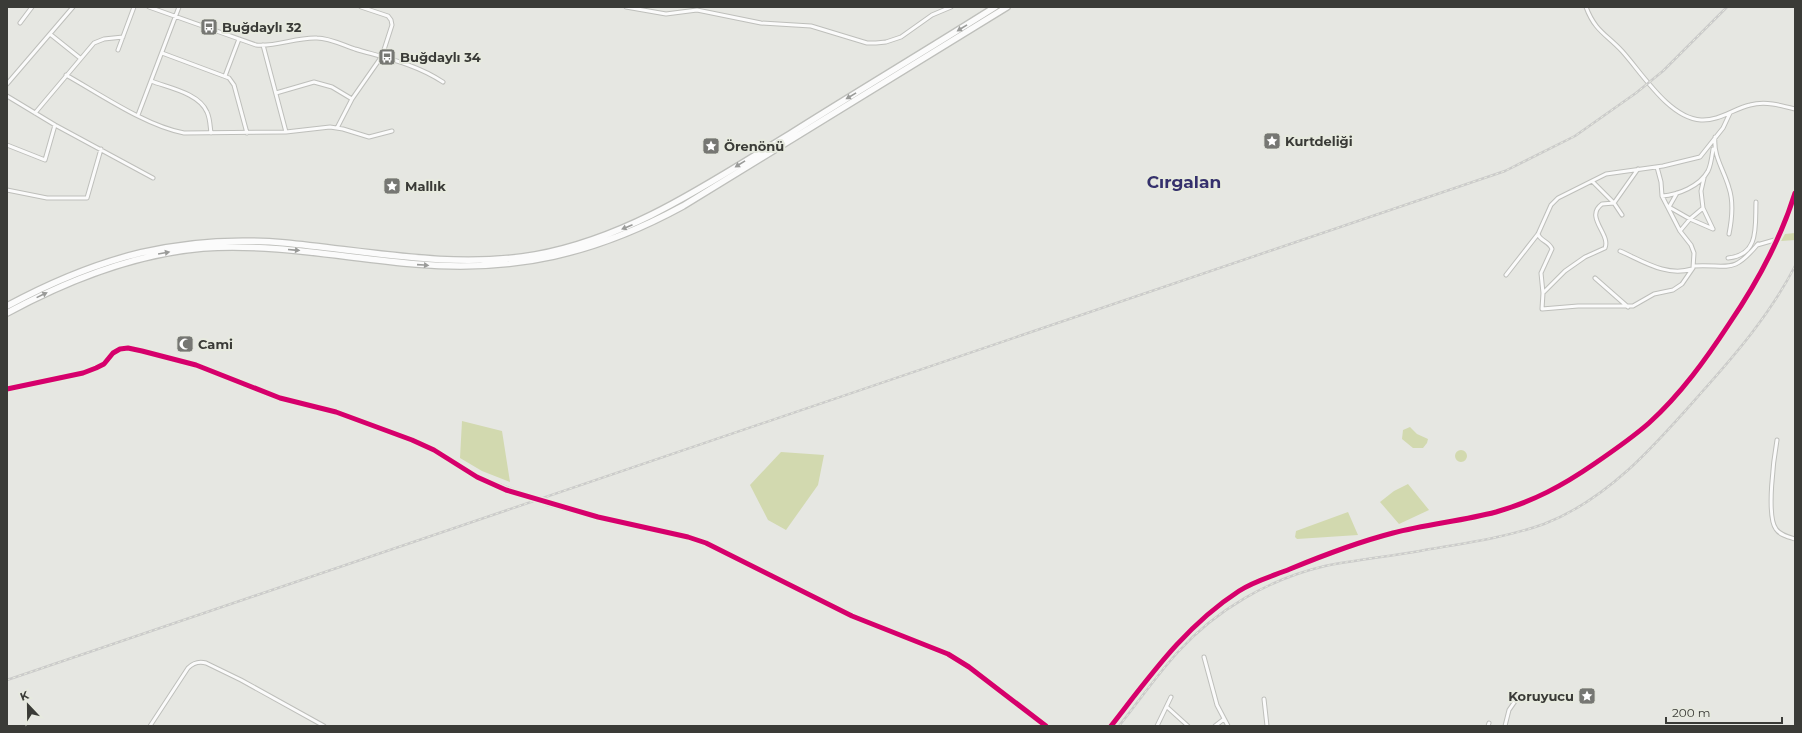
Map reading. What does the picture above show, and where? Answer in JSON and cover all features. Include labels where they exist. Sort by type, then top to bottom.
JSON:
[{"type":"highway","points":[[7,306],[60,280],[104,262],[153,249],[191,243],[235,241],[267,242],[425,259],[469,260],[522,257],[579,244],[623,228],[670,206],[706,186],[995,7]]},
{"type":"highway","points":[[7,313],[98,271],[147,257],[189,250],[231,247],[276,249],[416,264],[456,266],[518,264],[580,250],[632,232],[688,203],[1007,7]]},
{"type":"street","points":[[20,23],[32,7]]},
{"type":"street","points":[[7,84],[73,7]]},
{"type":"street","points":[[118,50],[134,7]]},
{"type":"street","points":[[149,7],[239,39],[262,45],[280,44],[307,38],[321,38],[413,66],[443,82]]},
{"type":"street","points":[[138,115],[177,16],[179,7]]},
{"type":"street","points":[[337,128],[352,98],[382,56],[392,25],[392,21],[386,15],[361,7]]},
{"type":"street","points":[[626,7],[666,14],[696,10],[773,24],[811,26],[867,43],[876,43],[886,42],[901,37],[932,14],[951,7]]},
{"type":"street","points":[[1586,7],[1591,19],[1600,32],[1621,50],[1662,98],[1686,116],[1701,120],[1716,118],[1759,103],[1774,104],[1795,109]]},
{"type":"street","points":[[50,34],[80,58]]},
{"type":"street","points":[[35,113],[80,58],[97,41],[123,37]]},
{"type":"street","points":[[225,76],[239,39]]},
{"type":"street","points":[[262,45],[286,132]]},
{"type":"street","points":[[162,53],[225,76],[231,80],[234,85],[247,133]]},
{"type":"street","points":[[66,76],[138,115],[178,132],[195,134],[286,132],[324,127],[337,128],[366,136],[377,136],[392,131]]},
{"type":"street","points":[[151,81],[191,96],[200,102],[208,113],[212,133]]},
{"type":"street","points":[[276,93],[314,82],[332,87],[352,98]]},
{"type":"street","points":[[7,96],[55,125],[153,178]]},
{"type":"street","points":[[1506,275],[1538,234],[1551,205],[1555,200],[1606,174],[1657,167],[1700,157],[1705,153],[1715,137],[1723,128],[1730,113]]},
{"type":"street","points":[[7,145],[44,160],[55,125]]},
{"type":"street","points":[[1669,207],[1690,219],[1713,229],[1703,208],[1701,190],[1704,177],[1709,168],[1715,137]]},
{"type":"street","points":[[1714,148],[1731,194],[1732,217],[1729,234]]},
{"type":"street","points":[[7,190],[47,198],[87,198],[100,149]]},
{"type":"street","points":[[1538,234],[1541,239],[1550,245],[1552,249],[1541,273],[1543,293],[1542,309],[1578,306],[1628,307],[1638,304],[1654,294],[1678,287],[1693,267],[1693,250],[1680,231],[1662,196],[1661,182],[1657,167]]},
{"type":"street","points":[[1543,293],[1565,271],[1585,257],[1605,248],[1606,242],[1596,219],[1596,214],[1600,205],[1614,203],[1638,169]]},
{"type":"street","points":[[1662,196],[1677,193],[1689,188],[1704,177]]},
{"type":"street","points":[[1592,181],[1614,203],[1622,215]]},
{"type":"street","points":[[1669,207],[1677,193]]},
{"type":"street","points":[[1111,726],[1178,642],[1196,624],[1240,590],[1326,554],[1367,540],[1396,532],[1490,513],[1535,498],[1564,484],[1631,438],[1663,409],[1710,353],[1751,291],[1778,239],[1795,193]]},
{"type":"street","points":[[1728,258],[1744,253],[1751,246],[1755,234],[1756,202]]},
{"type":"street","points":[[1680,231],[1690,219],[1703,208]]},
{"type":"street","points":[[1751,246],[1778,239]]},
{"type":"street","points":[[1620,251],[1665,270],[1679,271],[1693,267],[1734,266],[1744,259],[1758,244]]},
{"type":"street","points":[[1595,278],[1628,307]]},
{"type":"street","points":[[7,389],[96,368],[104,364],[113,353],[120,349],[128,348],[195,365],[280,398],[336,412],[412,440],[434,450],[477,477],[517,493]]},
{"type":"street","points":[[1777,440],[1772,474],[1772,522],[1779,533],[1795,538]]},
{"type":"street","points":[[547,503],[609,520],[682,535],[706,543],[852,616],[948,654],[969,667],[1046,726]]},
{"type":"street","points":[[1204,657],[1217,705],[1228,726]]},
{"type":"street","points":[[150,726],[186,670],[192,665],[200,662],[206,663],[242,680],[324,726]]},
{"type":"street","points":[[1157,726],[1171,697]]},
{"type":"street","points":[[1505,726],[1509,710],[1518,697]]},
{"type":"street","points":[[1264,699],[1267,726]]},
{"type":"street","points":[[1167,707],[1188,726]]},
{"type":"street","points":[[1215,726],[1224,719]]},
{"type":"green space","points":[[1795,233],[1795,240],[1781,241],[1785,234]]},
{"type":"green space","points":[[462,421],[502,431],[510,482],[482,471],[460,458]]},
{"type":"green space","points":[[1410,427],[1417,434],[1428,439],[1423,448],[1413,448],[1402,439],[1403,430]]},
{"type":"green space","points":[[1459,450],[1463,450],[1467,456],[1463,462],[1459,462],[1455,458],[1455,454]]},
{"type":"green space","points":[[781,452],[824,455],[818,485],[786,530],[768,520],[750,485]]},
{"type":"green space","points":[[1408,484],[1429,510],[1399,524],[1380,502],[1394,491]]},
{"type":"green space","points":[[1348,512],[1358,535],[1297,539],[1295,537],[1296,531]]},
{"type":"tunnel","points":[[517,493],[547,503]]},
{"type":"railway","points":[[7,680],[1505,171],[1575,136],[1636,93],[1663,71],[1727,7]]},
{"type":"railway","points":[[1119,726],[1163,670],[1193,637],[1226,610],[1264,588],[1284,579],[1325,566],[1463,544],[1512,534],[1544,524],[1568,513],[1590,500],[1610,485],[1649,450],[1714,378],[1764,317],[1795,266]]},
{"type":"cycle path","points":[[1111,726],[1154,671],[1185,636],[1220,605],[1245,587],[1257,581],[1367,540],[1406,530],[1496,512],[1523,503],[1571,479],[1636,434],[1661,412],[1692,376],[1739,309],[1775,245],[1795,193]]},
{"type":"cycle path","points":[[7,389],[83,373],[104,364],[113,353],[120,349],[128,348],[196,365],[280,398],[336,412],[412,440],[434,450],[477,477],[506,490],[598,517],[688,537],[706,543],[852,616],[948,654],[969,667],[1046,726]]},
{"type":"place","name":"Buğdaylı 32","points":[[209,27]]},
{"type":"place","name":"Buğdaylı 34","points":[[387,57]]},
{"type":"place","name":"Kurtdeliği","points":[[1272,141]]},
{"type":"place","name":"Örenönü","points":[[711,146]]},
{"type":"place","name":"Mallık","points":[[392,186]]},
{"type":"place","name":"Cami","points":[[185,344]]},
{"type":"place","name":"Koruyucu","points":[[1587,696]]},
{"type":"district","name":"Cırgalan","points":[[1184,182]]}]
